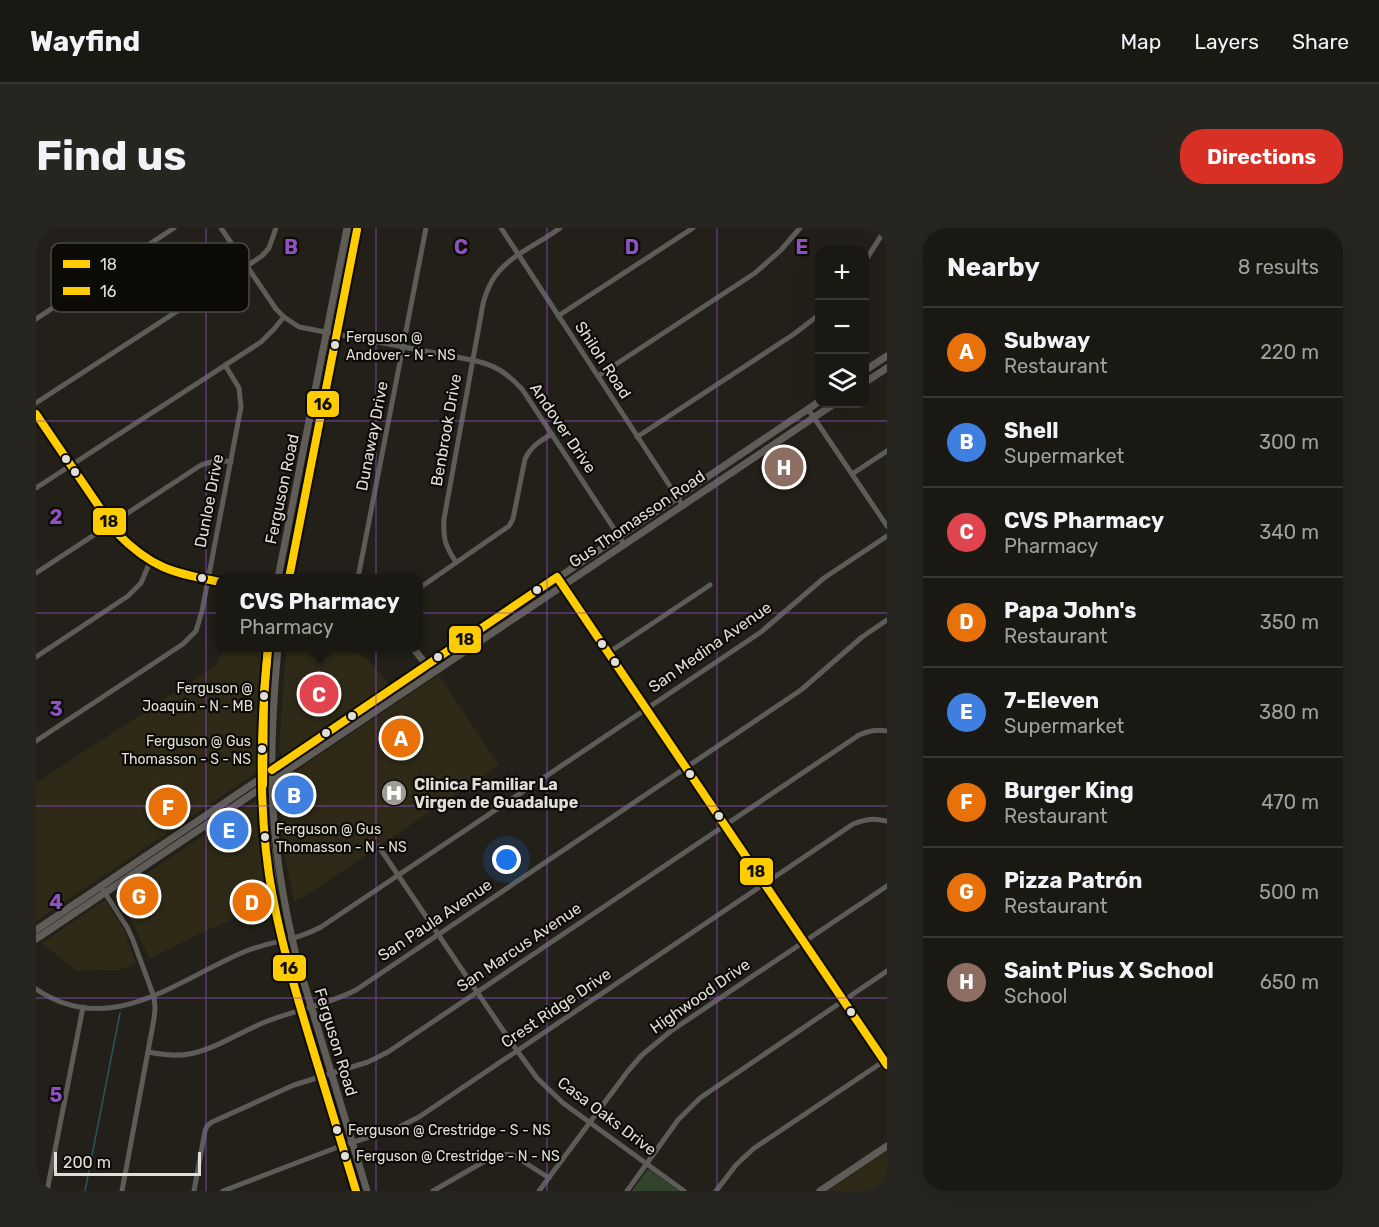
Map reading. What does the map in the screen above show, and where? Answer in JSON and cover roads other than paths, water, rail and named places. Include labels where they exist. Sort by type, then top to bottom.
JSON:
[{"type":"main road","name":"Ferguson Road","points":[[289,574],[347,228]]},
{"type":"main road","name":"Ferguson Road","points":[[330,332],[354,228]]},
{"type":"main road","points":[[869,368],[887,356]]},
{"type":"main road","points":[[869,380],[887,368]]},
{"type":"main road","name":"Gus Thomasson Road","points":[[174,842],[272,770],[815,404]]},
{"type":"main road","name":"Gus Thomasson Road","points":[[36,930],[54,922],[263,786],[828,408]]},
{"type":"main road","points":[[36,414],[111,524],[126,542],[150,562],[170,572],[216,581]]},
{"type":"main road","name":"Ferguson Road","points":[[279,574],[309,447]]},
{"type":"main road","points":[[749,449],[754,457]]},
{"type":"main road","points":[[557,577],[886,1062]]},
{"type":"main road","name":"Ferguson Road","points":[[268,652],[264,692],[263,786],[271,875],[284,940],[302,1009],[357,1191]]},
{"type":"main road","name":"Ferguson Road","points":[[278,652],[273,711],[272,780],[278,855],[292,938],[367,1191]]},
{"type":"main road","points":[[416,652],[431,673]]},
{"type":"main road","points":[[366,706],[371,714]]},
{"type":"main road","points":[[320,738],[320,748]]},
{"type":"main road","name":"Gus Thomasson Road","points":[[36,939],[54,922]]},
{"type":"main road","points":[[820,1191],[887,1146]]},
{"type":"street","points":[[36,235],[47,228]]},
{"type":"street","points":[[151,243],[174,228]]},
{"type":"street","name":"Andover Drive","points":[[221,228],[231,243]]},
{"type":"street","points":[[249,264],[262,256],[269,248],[276,228]]},
{"type":"street","name":"Dunaway Drive","points":[[359,574],[426,228]]},
{"type":"street","name":"Shiloh Road","points":[[501,228],[682,506]]},
{"type":"street","name":"Benbrook Drive","points":[[456,562],[445,544],[444,519],[486,293],[492,280],[518,255],[560,228]]},
{"type":"street","points":[[558,316],[693,228]]},
{"type":"street","points":[[598,376],[755,273],[781,250],[800,228]]},
{"type":"street","points":[[869,255],[886,228]]},
{"type":"street","name":"Andover Drive","points":[[249,270],[276,309],[299,327],[472,360],[497,368],[513,379],[522,389],[624,544]]},
{"type":"street","points":[[36,319],[51,309]]},
{"type":"street","points":[[36,403],[175,312]]},
{"type":"street","points":[[36,488],[261,342],[284,317]]},
{"type":"street","points":[[637,437],[794,334],[815,317]]},
{"type":"street","name":"Dunloe Drive","points":[[36,741],[190,639],[200,624],[241,407],[239,388],[225,365]]},
{"type":"street","points":[[808,409],[887,526]]},
{"type":"street","points":[[423,585],[509,526],[513,519],[525,459],[534,445],[552,434]]},
{"type":"street","points":[[852,474],[887,451]]},
{"type":"street","points":[[36,573],[201,465],[218,460],[231,462]]},
{"type":"street","name":"San Medina Avenue","points":[[36,989],[60,1002],[83,1007],[119,1006],[154,997],[246,951],[312,932],[761,632],[824,578],[887,537]]},
{"type":"street","points":[[36,657],[128,596],[141,583],[150,562]]},
{"type":"street","points":[[608,653],[710,585]]},
{"type":"street","name":"San Paula Avenue","points":[[148,1052],[180,1056],[191,1054],[262,1023],[343,997],[356,990],[801,690],[862,637],[887,620]]},
{"type":"street","name":"San Marcus Avenue","points":[[194,1191],[205,1131],[212,1122],[294,1085],[369,1062],[381,1056],[859,735],[870,731],[887,731]]},
{"type":"street","name":"Crest Ridge Drive","points":[[223,1191],[344,1144],[397,1128],[419,1117],[853,824],[875,818],[887,821]]},
{"type":"street","name":"Casa Oaks Drive","points":[[379,848],[537,1078],[563,1103],[684,1191]]},
{"type":"street","name":"Highwood Drive","points":[[539,1191],[642,1055],[671,1031],[887,886]]},
{"type":"street","points":[[103,890],[130,934],[154,997],[155,1008],[122,1191]]},
{"type":"street","points":[[627,1191],[678,1120],[700,1098],[887,971]]},
{"type":"street","points":[[47,1191],[83,1007]]},
{"type":"street","points":[[716,1191],[736,1165],[753,1149],[886,1062]]},
{"type":"street","points":[[432,1191],[497,1154],[513,1155],[549,1178]]},
{"type":"waterway","points":[[85,1191],[120,1013]]},
{"type":"place","name":"Ferguson @ Andover - N - NS","points":[[335,345]]},
{"type":"place","name":"Saint Pius X School","points":[[784,467]]},
{"type":"place","name":"CVS Pharmacy","points":[[319,694]]},
{"type":"place","name":"Ferguson @ Joaquin - N - MB","points":[[264,696]]},
{"type":"place","name":"Subway","points":[[401,738]]},
{"type":"place","name":"Ferguson @ Gus Thomasson - S - NS","points":[[262,749]]},
{"type":"place","name":"Clinica Familiar La Virgen de Guadalupe","points":[[394,793]]},
{"type":"place","name":"Shell","points":[[294,795]]},
{"type":"place","name":"Burger King","points":[[168,807]]},
{"type":"place","name":"7-Eleven","points":[[229,830]]},
{"type":"place","name":"Ferguson @ Gus Thomasson - N - NS","points":[[265,837]]},
{"type":"place","name":"Pizza Patrón","points":[[139,896]]},
{"type":"place","name":"Papa John's","points":[[252,902]]},
{"type":"place","name":"Ferguson @ Crestridge - S - NS","points":[[337,1130]]},
{"type":"place","name":"Ferguson @ Crestridge - N - NS","points":[[345,1156]]}]
